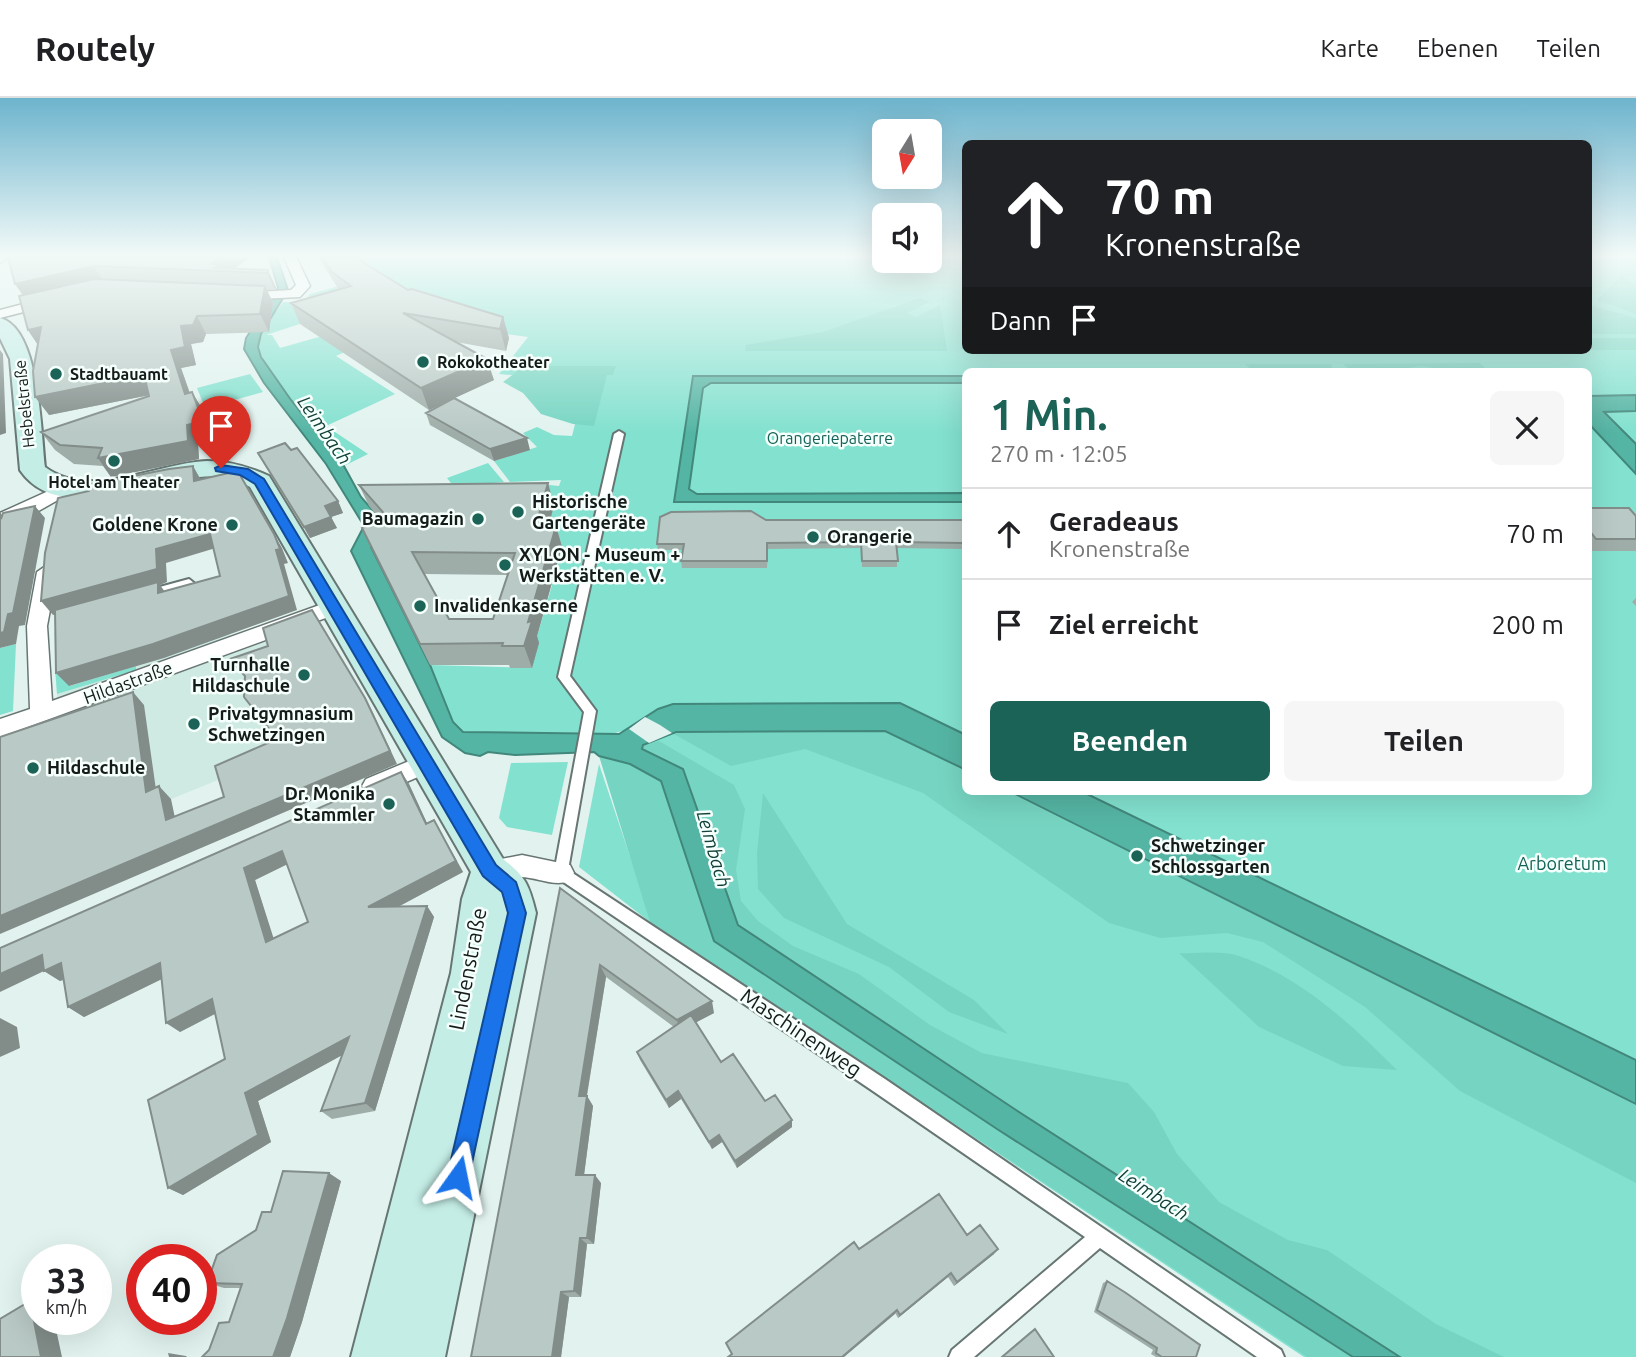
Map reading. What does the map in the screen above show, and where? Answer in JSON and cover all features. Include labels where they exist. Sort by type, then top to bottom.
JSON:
[{"type":"street","name":"Hebelstraße","points":[[0,324],[18,349],[33,470],[56,485]]},
{"type":"street","points":[[0,508],[56,485],[103,487],[208,469],[243,472],[260,482],[490,871]]},
{"type":"street","points":[[55,514],[56,485]]},
{"type":"street","points":[[0,519],[29,509],[56,485]]},
{"type":"street","points":[[41,715],[39,674],[50,556]]},
{"type":"street","name":"Hildastraße","points":[[0,728],[334,607]]},
{"type":"street","points":[[351,796],[426,763]]},
{"type":"street","name":"Maschinenweg","points":[[490,871],[522,866],[561,873]]},
{"type":"street","name":"Lindenstraße","points":[[377,1357],[471,973],[481,899],[490,871],[510,887],[517,913],[419,1357]]},
{"type":"lane","points":[[561,873],[590,711],[564,677],[619,434]]},
{"type":"lane","points":[[140,597],[189,583]]},
{"type":"lane","name":"Maschinenweg","points":[[561,873],[867,1077],[1274,1357]]},
{"type":"lane","points":[[959,1357],[1098,1238]]},
{"type":"shaded area","points":[[260,316],[272,316],[261,334],[258,347],[261,357],[291,400],[344,466],[361,497],[383,522],[371,547],[430,665],[453,722],[463,732],[619,734],[658,709],[673,704],[900,703],[962,733],[962,768],[885,731],[676,732],[643,745],[642,749],[683,769],[738,925],[1016,1110],[1400,1357],[1353,1357],[997,1129],[714,941],[661,781],[630,764],[599,756],[594,752],[515,755],[488,752],[480,756],[465,753],[442,737],[351,551],[364,526],[326,464],[264,383],[244,349],[246,338]]},
{"type":"shaded area","points":[[869,316],[942,316],[947,351],[745,351],[746,345],[823,332]]},
{"type":"shaded area","points":[[1592,316],[1636,318],[1636,334],[1592,334]]},
{"type":"shaded area","points":[[1592,338],[1636,338],[1636,350],[1592,350]]},
{"type":"shaded area","points":[[1480,363],[1485,368],[1348,368],[1343,364]]},
{"type":"shaded area","points":[[1245,364],[1331,364],[1332,368],[1250,368]]},
{"type":"shaded area","points":[[524,366],[616,366],[613,375],[607,375],[594,426],[573,424],[541,414],[523,393],[503,382]]},
{"type":"shaded area","points":[[693,376],[962,376],[962,383],[711,383],[703,388],[689,489],[697,494],[962,493],[962,502],[674,502]]},
{"type":"shaded area","points":[[1636,395],[1636,411],[1604,412],[1636,444],[1636,474],[1592,427],[1592,396]]},
{"type":"shaded area","name":"Privatgymnasium Schwetzingen","points":[[220,584],[233,651],[315,617],[375,716],[115,822],[0,736],[58,716],[54,632]]},
{"type":"shaded area","points":[[885,731],[962,769],[962,795],[1014,795],[1636,1104],[1636,1183],[1460,1091],[1365,1007],[1263,942],[1227,933],[1160,938],[1109,923],[923,793],[805,749],[731,766],[672,733]]},
{"type":"shaded area","points":[[659,741],[734,785],[745,809],[736,870],[741,901],[758,921],[793,946],[859,974],[930,1025],[982,1053],[1128,1083],[1154,1112],[1177,1154],[1219,1202],[1288,1240],[1327,1250],[1436,1324],[1504,1357],[1402,1357],[1016,1110],[738,925],[683,769],[642,749],[642,745]]},
{"type":"shaded area","points":[[599,756],[630,764],[661,781],[714,941],[1353,1357],[1307,1357],[650,922]]},
{"type":"shaded area","points":[[763,793],[847,924],[974,1000],[1008,1034],[949,1012],[889,967],[784,918],[758,889],[757,853]]},
{"type":"shaded area","points":[[1017,795],[1089,795],[1636,1060],[1636,1104]]},
{"type":"shaded area","points":[[1179,953],[1232,954],[1283,976],[1343,1019],[1397,1070],[1343,1066],[1259,1027]]},
{"type":"green space","points":[[273,316],[305,316],[309,321],[266,335],[272,335],[280,348],[333,333],[319,316],[359,316],[369,341],[336,356],[395,394],[326,426],[368,454],[344,466],[281,387],[262,356],[259,345],[264,328]]},
{"type":"green space","name":"Schwetzinger Schlossgarten","points":[[451,316],[962,316],[962,354],[1592,354],[1592,316],[1636,316],[1636,1357],[1304,1357],[650,922],[579,867],[599,764],[649,913],[629,729],[608,735],[463,733],[453,722],[430,665],[532,668],[535,643],[563,548],[542,547],[540,484],[559,486],[561,480],[510,482],[494,461],[537,447],[523,433],[537,427],[554,435],[572,436],[586,381],[499,374],[528,337],[476,330]]},
{"type":"green space","points":[[250,374],[263,392],[205,408],[197,388]]},
{"type":"green space","points":[[488,463],[504,482],[454,487],[447,478]]},
{"type":"green space","points":[[16,644],[13,711],[0,715],[0,648]]},
{"type":"green space","points":[[69,663],[70,686],[136,666],[136,670],[57,694],[55,668]]},
{"type":"green space","points":[[568,762],[552,835],[507,827],[499,818],[511,763]]},
{"type":"pier","points":[[645,717],[672,733],[649,743],[629,729]]},
{"type":"building","points":[[24,316],[205,316],[197,316],[193,325],[181,326],[185,347],[171,350],[185,394],[192,392],[203,421],[187,425],[188,441],[98,458],[102,448],[60,445],[41,432],[149,396],[144,375],[35,397],[33,371],[41,327],[28,330]]},
{"type":"building","points":[[311,316],[408,316],[487,359],[421,388]]},
{"type":"building","points":[[420,316],[499,316],[503,317],[500,329]]},
{"type":"building","points":[[454,398],[527,438],[490,449],[426,413]]},
{"type":"building","points":[[285,443],[291,450],[297,448],[338,501],[325,506],[331,517],[304,527],[258,453]]},
{"type":"building","points":[[193,466],[194,481],[233,472],[240,475],[274,534],[280,549],[276,550],[289,596],[153,644],[56,673],[55,610],[158,582],[158,593],[220,576],[210,534],[156,549],[157,569],[41,601],[45,553],[58,498],[89,491],[92,484]]},
{"type":"building","points":[[548,483],[536,525],[556,526],[528,622],[532,621],[524,646],[502,646],[503,643],[420,644],[362,528],[389,519],[359,485]],"holes":[[[412,552],[515,553],[493,619],[449,619]]]},
{"type":"building","points":[[35,506],[13,613],[8,614],[4,632],[0,633],[0,513],[1,519],[3,513]]},
{"type":"building","points":[[1592,508],[1629,508],[1636,516],[1636,539],[1596,539],[1592,534]]},
{"type":"building","name":"Orangerie","points":[[751,511],[766,520],[962,520],[962,543],[896,542],[898,561],[862,561],[861,542],[767,543],[767,561],[681,561],[684,544],[657,544],[660,517],[671,512]]},
{"type":"building","points":[[312,610],[365,698],[390,751],[0,916],[0,737],[133,692],[146,792],[159,786],[166,820],[224,797],[215,766],[277,739],[244,697],[245,676],[230,659],[268,646],[263,628]]},
{"type":"building","points":[[401,772],[426,824],[434,820],[456,861],[368,907],[427,906],[365,1103],[321,1111],[349,1037],[245,1093],[258,1135],[168,1188],[148,1100],[225,1059],[212,999],[166,1023],[160,963],[68,1007],[61,963],[44,971],[42,955],[0,974],[0,948]],"holes":[[[282,851],[308,922],[266,942],[244,868]]]},
{"type":"building","points":[[560,888],[712,1001],[677,1020],[600,965],[579,1096],[587,1096],[576,1175],[595,1175],[587,1238],[580,1238],[574,1291],[561,1292],[552,1357],[471,1357]]},
{"type":"building","points":[[691,1015],[721,1062],[733,1054],[765,1101],[775,1095],[792,1120],[735,1161],[719,1135],[709,1142],[678,1091],[666,1100],[637,1052]]},
{"type":"building","points":[[283,1171],[329,1173],[273,1357],[202,1357],[217,1335],[219,1323],[229,1322],[242,1284],[217,1283],[217,1255],[256,1230],[262,1212],[271,1212]]},
{"type":"building","points":[[939,1194],[967,1235],[980,1225],[998,1249],[957,1282],[951,1273],[900,1315],[897,1310],[842,1357],[728,1357],[732,1354],[726,1343],[854,1242],[859,1249]]},
{"type":"building","points":[[1107,1281],[1200,1345],[1196,1357],[1162,1357],[1156,1353],[1157,1348],[1097,1310]]},
{"type":"building","points":[[21,1306],[21,1335],[37,1335],[41,1357],[0,1357],[0,1319]]},
{"type":"building","points":[[1035,1329],[1054,1357],[1002,1357]]},
{"type":"place","name":"Rokokotheater","points":[[423,362]]},
{"type":"place","name":"Stadtbauamt","points":[[56,374]]},
{"type":"place","name":"Hotel am Theater","points":[[114,461]]},
{"type":"place","name":"Historische Gartengeräte","points":[[518,512]]},
{"type":"place","name":"Baumagazin","points":[[478,519]]},
{"type":"place","name":"Goldene Krone","points":[[232,525]]},
{"type":"place","name":"Orangerie","points":[[813,537]]},
{"type":"place","name":"XYLON - Museum + Werkstätten e. V.","points":[[505,565]]},
{"type":"place","name":"Invalidenkaserne","points":[[420,606]]},
{"type":"place","name":"Turnhalle Hildaschule","points":[[304,675]]},
{"type":"place","name":"Privatgymnasium Schwetzingen","points":[[194,724]]},
{"type":"place","name":"Hildaschule","points":[[33,768]]},
{"type":"place","name":"Dr. Monika Stammler","points":[[389,804]]},
{"type":"place","name":"Schwetzinger Schlossgarten","points":[[1137,856]]},
{"type":"route","points":[[221,468],[243,472],[260,482],[490,871],[510,887],[517,913],[458,1177]]},
{"type":"water label","name":"Leimbach","points":[[325,430]]},
{"type":"water label","name":"Leimbach","points":[[714,849]]},
{"type":"water label","name":"Leimbach","points":[[1154,1194]]},
{"type":"park label","name":"Orangeriepaterre","points":[[830,438]]},
{"type":"park label","name":"Arboretum","points":[[1562,864]]}]
